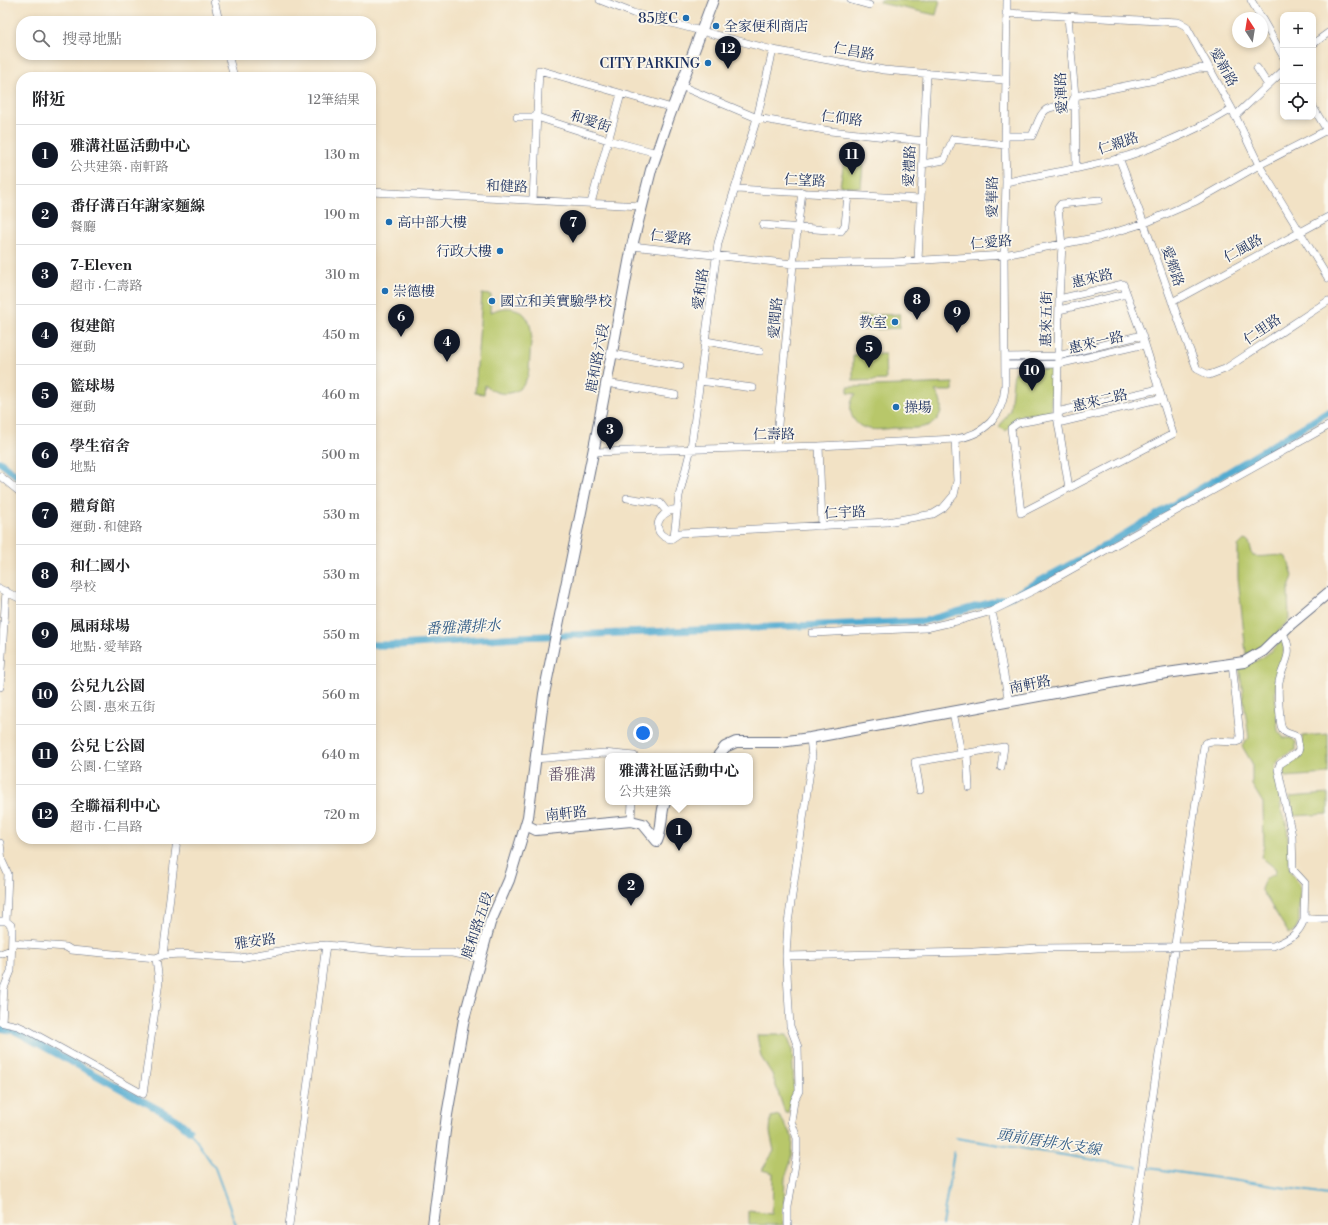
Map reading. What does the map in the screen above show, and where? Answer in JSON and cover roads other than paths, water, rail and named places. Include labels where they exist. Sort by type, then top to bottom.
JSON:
[{"type":"main road","name":"鹿和路六段","points":[[557,631],[607,383],[632,246],[657,153],[672,108],[713,0]]},
{"type":"main road","name":"南軒路","points":[[721,753],[725,748],[736,742],[780,742],[810,738],[1153,675],[1244,662],[1258,656],[1282,632],[1328,593]]},
{"type":"main road","name":"鹿和路五段","points":[[433,1225],[447,1115],[464,1019],[479,958],[490,923],[509,880],[526,825],[542,706],[557,631]]},
{"type":"main road","points":[[631,821],[643,824],[657,841],[661,832],[663,805]]},
{"type":"main road","name":"南軒路","points":[[526,825],[536,830],[631,821]]},
{"type":"street","points":[[214,0],[218,16]]},
{"type":"street","name":"仁昌路","points":[[600,0],[633,13],[773,50],[884,70],[1005,80]]},
{"type":"street","points":[[851,0],[869,5]]},
{"type":"street","name":"愛華路","points":[[955,439],[966,438],[982,431],[997,415],[1004,394],[1004,255],[1006,182],[1005,80],[1007,0]]},
{"type":"street","points":[[1251,0],[1258,12]]},
{"type":"street","name":"愛新路","points":[[1006,12],[1068,17],[1178,22],[1186,26],[1233,112],[1259,165],[1328,278]]},
{"type":"street","name":"愛渾路","points":[[1068,17],[1075,96],[1076,168]]},
{"type":"street","points":[[1268,29],[1280,51]]},
{"type":"street","points":[[1316,42],[1327,35]]},
{"type":"street","name":"愛和路","points":[[674,536],[677,509],[691,448],[717,256],[723,226],[736,189],[757,118],[773,50]]},
{"type":"street","points":[[229,60],[233,72]]},
{"type":"street","points":[[1006,136],[1032,136],[1044,110],[1053,105],[1070,106],[1075,96],[1165,78],[1199,68],[1209,69]]},
{"type":"street","points":[[1257,68],[1268,86]]},
{"type":"street","points":[[533,200],[539,70],[672,108]]},
{"type":"street","name":"愛禮路","points":[[918,260],[927,73]]},
{"type":"street","name":"仁親路","points":[[1006,182],[1119,158],[1233,112],[1268,86],[1280,74]]},
{"type":"street","name":"仁仰路","points":[[681,86],[757,118],[830,130],[924,141]]},
{"type":"street","points":[[591,203],[621,94]]},
{"type":"street","points":[[1316,112],[1327,131]]},
{"type":"street","name":"和愛街","points":[[517,117],[537,117],[608,140],[657,153]]},
{"type":"street","name":"仁愛路","points":[[632,246],[793,264],[918,260],[1004,255],[1062,246],[1099,237],[1145,223],[1196,201],[1259,165],[1327,131]]},
{"type":"street","points":[[923,164],[944,160],[953,139],[1005,145]]},
{"type":"street","name":"愛鄉路","points":[[1119,158],[1145,223],[1197,369],[1209,375]]},
{"type":"street","name":"仁望路","points":[[736,189],[921,199]]},
{"type":"street","name":"和健路","points":[[376,192],[642,206]]},
{"type":"street","name":"愛聞路","points":[[776,446],[793,264],[802,192]]},
{"type":"street","points":[[763,225],[840,231],[843,229],[848,195]]},
{"type":"street","name":"惠來五街","points":[[1068,488],[1057,416],[1058,310],[1062,246],[1059,206],[1066,203],[1099,200]]},
{"type":"street","name":"仁風路","points":[[1172,302],[1328,217]]},
{"type":"street","name":"惠來路","points":[[1058,310],[1126,294],[1124,284],[1059,299]]},
{"type":"street","points":[[1057,416],[1018,423],[1011,428],[1022,513],[1173,434],[1142,335],[1126,294]]},
{"type":"street","name":"仁里路","points":[[1209,375],[1226,369],[1328,300]]},
{"type":"street","name":"惠來一路","points":[[1005,357],[1058,356],[1142,335]]},
{"type":"street","points":[[706,341],[760,350]]},
{"type":"street","name":"惠來一路","points":[[1005,365],[1058,364],[1145,344]]},
{"type":"street","points":[[612,354],[680,366]]},
{"type":"street","points":[[700,381],[753,388]]},
{"type":"street","points":[[607,383],[675,395]]},
{"type":"street","name":"惠來二路","points":[[1159,389],[1061,411],[1057,416],[1062,422],[1162,398]]},
{"type":"street","points":[[812,633],[926,628],[962,620],[992,611],[1036,589],[1328,426]]},
{"type":"street","name":"仁壽路","points":[[593,452],[691,448],[819,446],[955,439]]},
{"type":"street","name":"仁宇路","points":[[674,536],[680,533],[887,522],[921,517],[943,508],[954,495],[957,481],[955,439]]},
{"type":"street","points":[[819,446],[822,526]]},
{"type":"street","points":[[0,476],[16,489]]},
{"type":"street","points":[[627,498],[660,503],[667,512]]},
{"type":"street","points":[[674,536],[671,538],[664,538],[659,534],[657,528],[659,521],[667,512],[677,509]]},
{"type":"street","points":[[0,687],[3,590],[16,596]]},
{"type":"street","points":[[992,611],[1009,702]]},
{"type":"street","points":[[786,956],[973,952],[1038,948],[1274,946],[1288,940],[1300,930],[1304,919],[1305,883],[1293,870],[1292,836],[1278,769],[1280,764],[1298,752],[1299,748],[1297,737],[1285,732],[1280,725],[1277,693],[1281,675],[1289,655],[1286,639],[1282,632]]},
{"type":"street","points":[[1134,1225],[1204,746],[1205,743],[1212,741],[1236,742],[1239,741],[1240,736],[1232,663]]},
{"type":"street","points":[[953,712],[964,753],[969,787]]},
{"type":"street","points":[[788,1225],[788,1207],[797,1152],[797,1138],[791,1121],[794,1101],[799,1091],[798,1047],[790,1026],[786,956],[788,923],[812,757],[810,738]]},
{"type":"street","points":[[920,790],[915,762],[1004,747],[1001,767]]},
{"type":"street","points":[[535,759],[604,752],[612,753]]},
{"type":"street","points":[[631,821],[632,805]]},
{"type":"street","points":[[0,843],[2,861],[8,874],[3,921],[11,925],[11,971],[4,988],[1,1022],[31,1032],[144,1094],[159,982],[159,957],[176,844]]},
{"type":"street","points":[[1304,919],[1328,918]]},
{"type":"street","points":[[289,1225],[326,945]]},
{"type":"street","name":"雅安路","points":[[0,954],[11,947],[66,947],[71,950],[159,957],[240,958],[307,946],[326,945],[406,953],[452,953],[479,958]]},
{"type":"waterway","points":[[376,645],[399,645],[519,637],[924,621],[1010,597],[1108,544],[1328,412]]},
{"type":"waterway","name":"番雅溝排水","points":[[0,462],[16,475]]},
{"type":"waterway","points":[[0,1028],[15,1031],[176,1119],[189,1130]]},
{"type":"waterway","name":"頭前厝排水支線","points":[[189,1130],[215,1168],[236,1225]]},
{"type":"waterway","name":"頭前厝排水支線","points":[[956,1138],[1138,1167]]},
{"type":"waterway","name":"頭前厝排水支線","points":[[942,1225],[954,1152]]},
{"type":"waterway","name":"頭前厝排水支線","points":[[1149,1168],[1328,1194]]},
{"type":"place","name":"85度C","points":[[686,18]]},
{"type":"place","name":"全家便利商店","points":[[716,26]]},
{"type":"place","name":"CITY PARKING","points":[[708,63]]},
{"type":"place","name":"全聯福利中心","points":[[728,69]]},
{"type":"place","name":"公兒七公園","points":[[852,175]]},
{"type":"place","name":"高中部大樓","points":[[389,222]]},
{"type":"place","name":"體育館","points":[[573,243]]},
{"type":"place","name":"行政大樓","points":[[500,251]]},
{"type":"place","name":"崇德樓","points":[[385,291]]},
{"type":"place","name":"國立和美實驗學校","points":[[492,301]]},
{"type":"place","name":"和仁國小","points":[[917,320]]},
{"type":"place","name":"教室","points":[[895,322]]},
{"type":"place","name":"風雨球場","points":[[957,333]]},
{"type":"place","name":"學生宿舍","points":[[401,337]]},
{"type":"place","name":"復建館","points":[[447,362]]},
{"type":"place","name":"籃球場","points":[[869,368]]},
{"type":"place","name":"公兒九公園","points":[[1032,391]]},
{"type":"place","name":"操場","points":[[896,407]]},
{"type":"place","name":"7-Eleven","points":[[610,450]]},
{"type":"place","name":"雅溝社區活動中心","points":[[679,851]]},
{"type":"place","name":"番仔溝百年謝家麵線","points":[[631,906]]},
{"type":"district","name":"番雅溝","points":[[572,774]]}]
